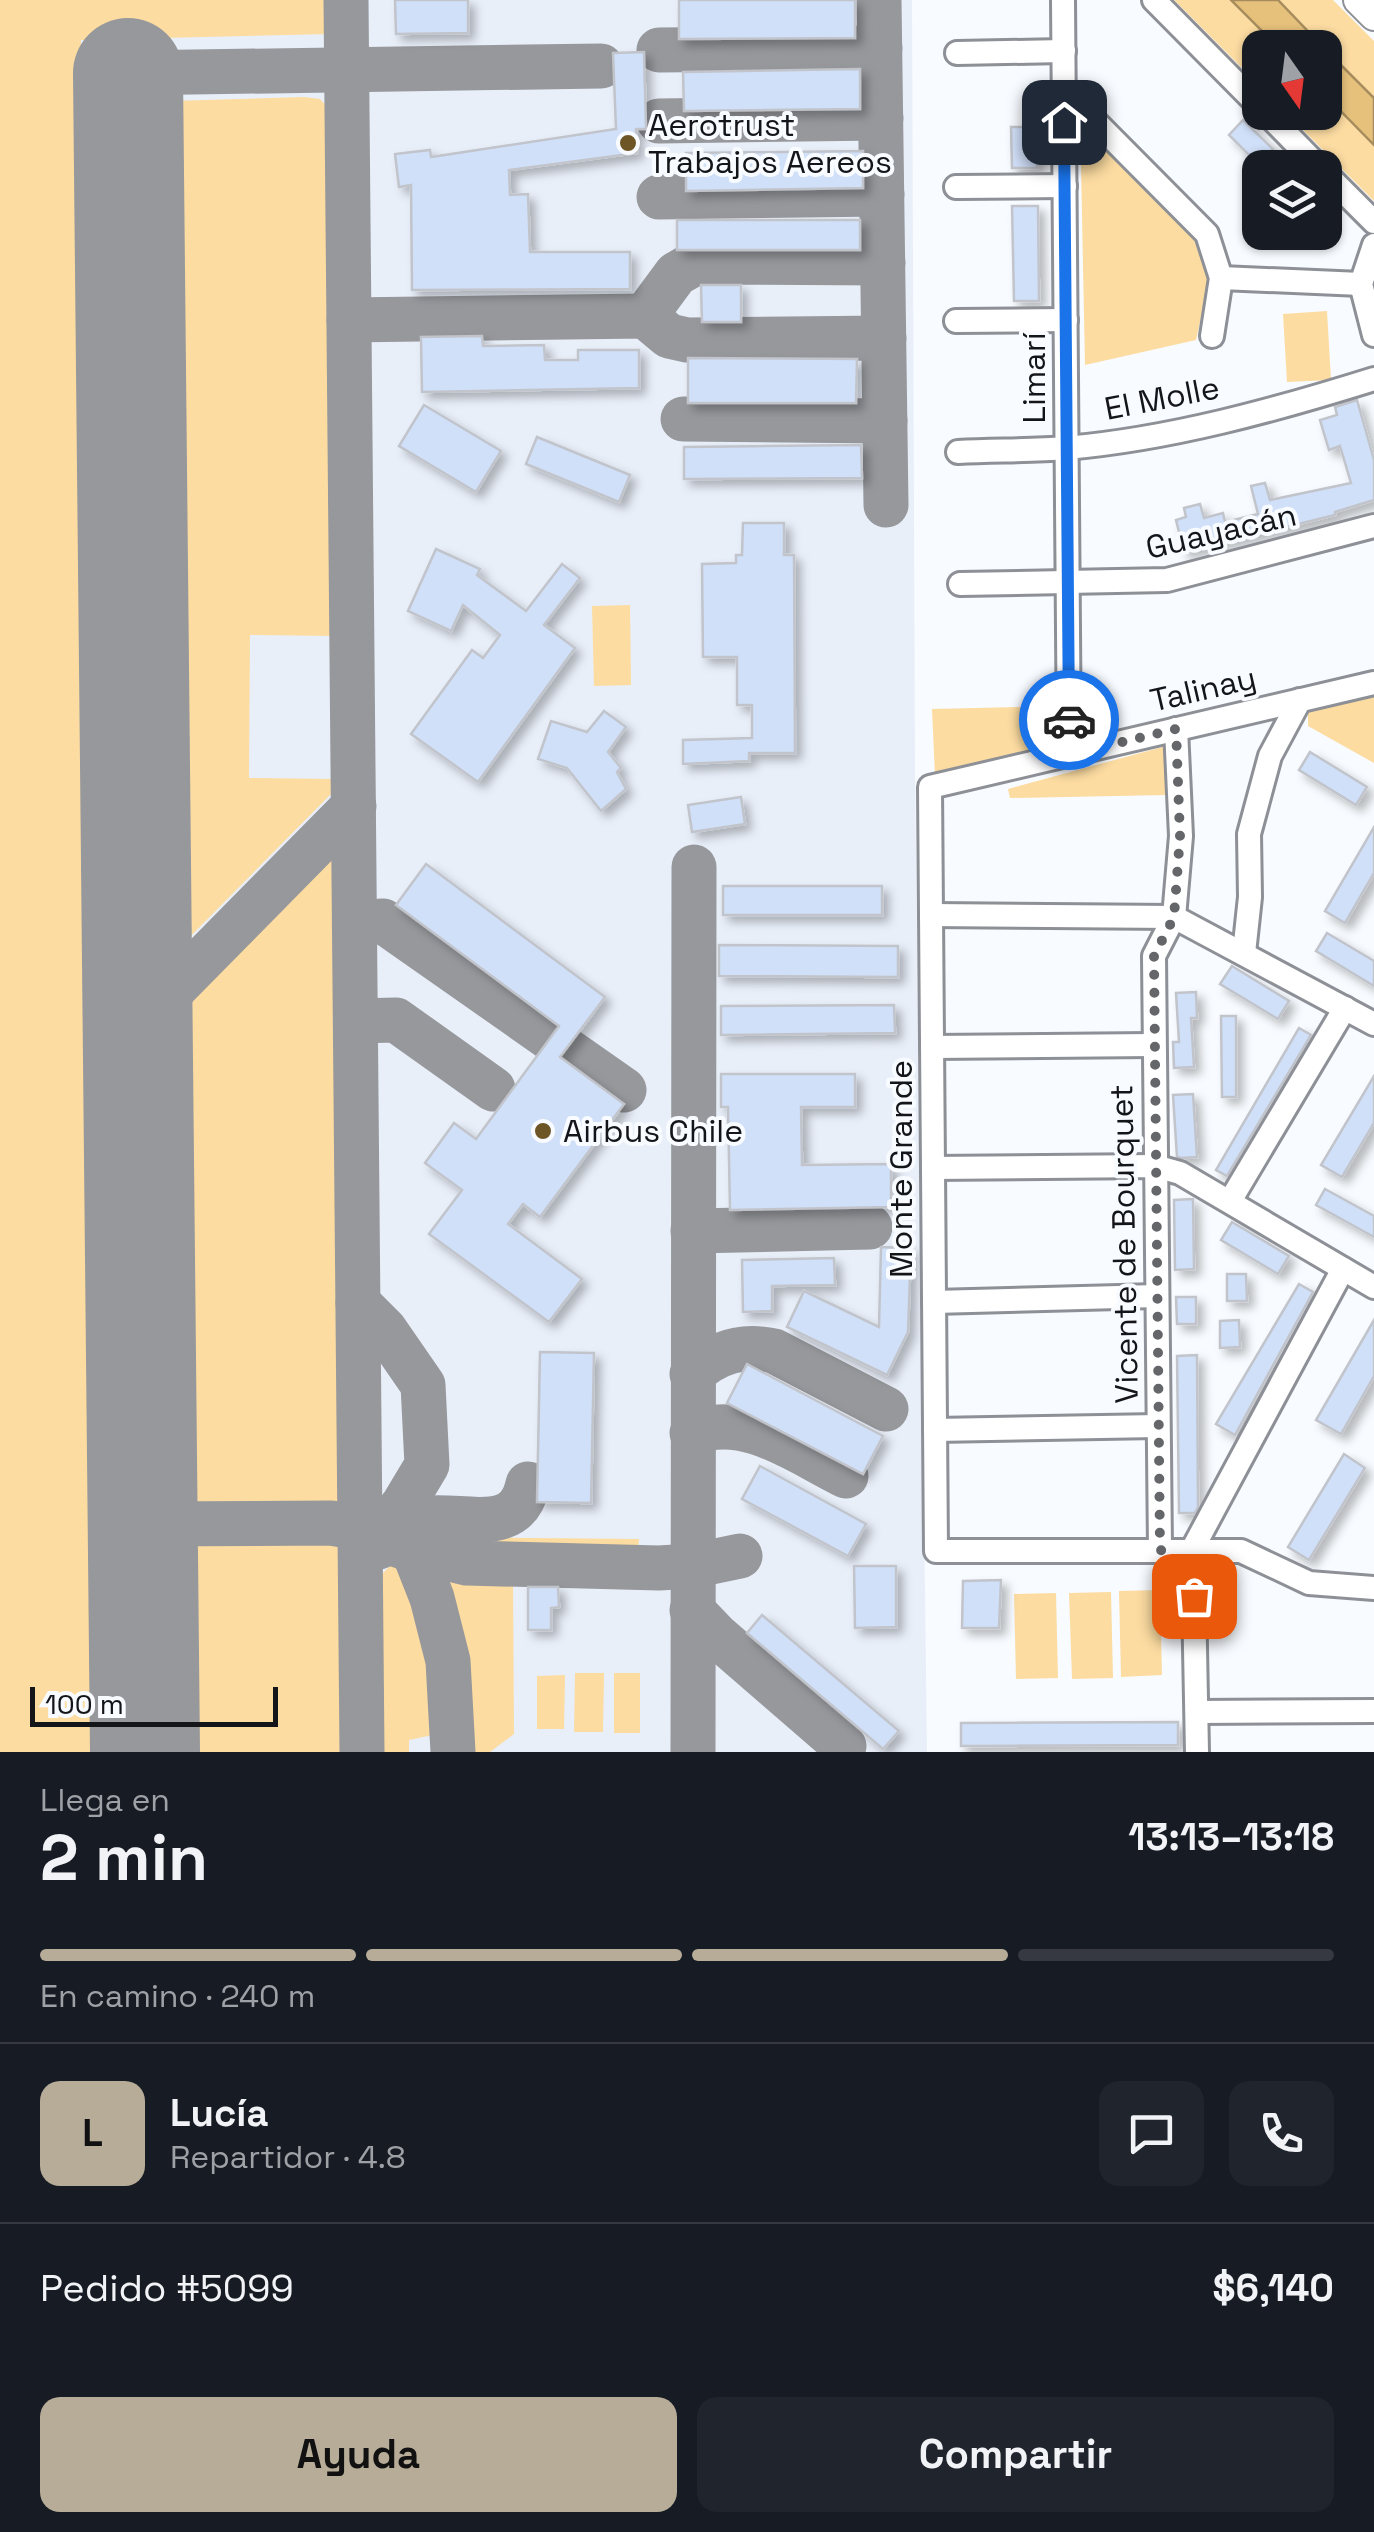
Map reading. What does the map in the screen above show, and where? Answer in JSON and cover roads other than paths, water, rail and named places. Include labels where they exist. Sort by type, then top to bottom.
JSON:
[{"type":"main road","points":[[1358,0],[1374,16]]},
{"type":"street","name":"Limarí","points":[[1063,0],[1069,755]]},
{"type":"street","points":[[1154,0],[1242,89]]},
{"type":"street","points":[[957,53],[1064,51]]},
{"type":"street","points":[[1064,90],[1207,234],[1221,278],[1212,336]]},
{"type":"street","points":[[1283,130],[1302,150]]},
{"type":"street","points":[[956,187],[1065,186]]},
{"type":"street","points":[[1342,190],[1374,222]]},
{"type":"street","points":[[1374,245],[1361,284],[1374,335]]},
{"type":"street","points":[[1221,278],[1361,284]]},
{"type":"street","points":[[956,321],[1066,320]]},
{"type":"street","name":"El Molle","points":[[958,452],[1067,448],[1204,424],[1374,379]]},
{"type":"street","name":"Guayacán","points":[[960,584],[1167,580],[1374,526]]},
{"type":"street","name":"Talinay","points":[[930,787],[1374,683]]},
{"type":"street","points":[[1244,953],[1250,896],[1249,834],[1270,756],[1300,700]]},
{"type":"street","name":"Vicente de Bourquet","points":[[1160,1549],[1154,956],[1174,917],[1180,836],[1176,729]]},
{"type":"street","name":"Monte Grande","points":[[930,787],[936,1551],[1160,1549]]},
{"type":"street","points":[[931,915],[1174,917],[1374,1024]]},
{"type":"street","points":[[1230,1201],[1345,1008]]},
{"type":"street","points":[[932,1047],[1154,1045]]},
{"type":"street","points":[[933,1168],[1155,1166],[1180,1173],[1374,1287]]},
{"type":"street","points":[[1192,1550],[1344,1269]]},
{"type":"street","points":[[934,1302],[1157,1296]]},
{"type":"street","points":[[935,1430],[1158,1426]]},
{"type":"street","points":[[1160,1549],[1241,1551],[1309,1582],[1374,1588]]},
{"type":"street","points":[[1160,1549],[1184,1577],[1194,1596],[1197,1752]]},
{"type":"street","points":[[1197,1712],[1374,1711]]},
{"type":"place","name":"Aerotrust Trabajos Aereos","points":[[628,143]]},
{"type":"place","name":"Airbus Chile","points":[[543,1131]]}]
